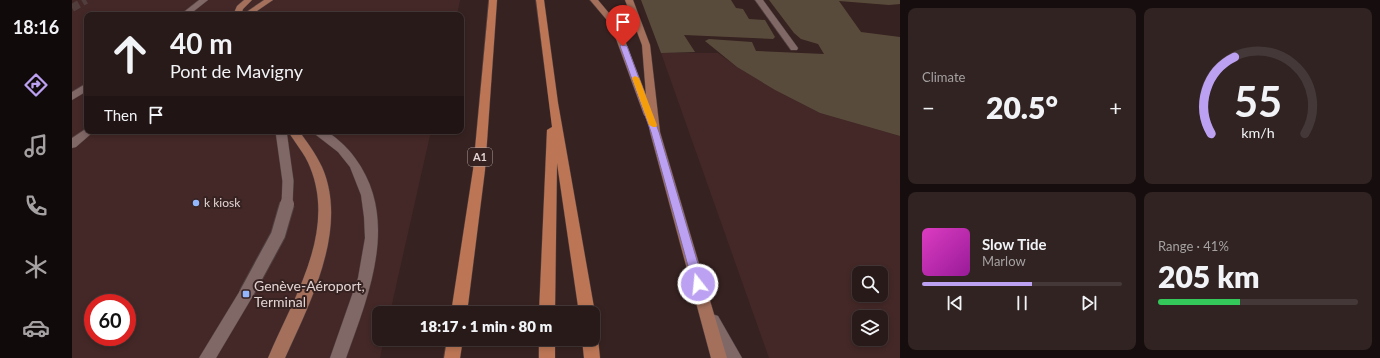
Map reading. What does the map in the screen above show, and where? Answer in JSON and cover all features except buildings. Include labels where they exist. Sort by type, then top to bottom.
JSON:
[{"type":"highway","name":"A1","points":[[460,306],[479,170],[493,0]]},
{"type":"highway","points":[[540,0],[553,103],[586,306]]},
{"type":"highway","points":[[548,306],[553,103]]},
{"type":"highway","points":[[452,358],[454,346]]},
{"type":"highway","points":[[546,358],[547,346]]},
{"type":"highway","points":[[591,346],[592,358]]},
{"type":"main road","points":[[238,12],[248,0]]},
{"type":"main road","points":[[251,12],[269,0]]},
{"type":"main road","points":[[594,0],[616,25],[655,132],[719,358]]},
{"type":"main road","points":[[629,0],[646,45],[655,132]]},
{"type":"main road","points":[[276,358],[309,281],[318,254],[324,222],[325,204],[318,172],[305,148],[295,134]]},
{"type":"street","points":[[188,12],[204,0]]},
{"type":"street","points":[[759,0],[794,48]]},
{"type":"street","points":[[72,97],[84,88]]},
{"type":"street","points":[[72,144],[84,134]]},
{"type":"street","points":[[207,358],[260,269],[273,244],[286,211],[288,198],[288,172],[282,134]]},
{"type":"street","points":[[321,134],[337,144],[352,160],[364,185],[372,224],[372,248],[364,285],[338,358]]},
{"type":"street","points":[[706,312],[734,358]]},
{"type":"shaded area","points":[[72,0],[460,0],[458,12],[84,12],[84,134],[430,134],[392,306],[372,306],[372,346],[383,346],[380,358],[72,358]]},
{"type":"shaded area","points":[[641,0],[731,0],[736,8],[743,9],[749,19],[765,20],[775,37],[773,39],[684,35],[695,52],[661,53]]},
{"type":"shaded area","points":[[769,0],[900,0],[900,4],[889,5],[839,1],[861,32],[900,37],[900,136],[820,113],[775,90],[737,67],[705,41],[709,39],[752,42],[756,51],[824,54],[818,44],[801,39],[794,33]]},
{"type":"shaded area","points":[[661,53],[718,53],[737,67],[775,90],[820,113],[900,136],[900,358],[769,358]]},
{"type":"tunnel","points":[[72,8],[86,0]]},
{"type":"slow traffic","points":[[635,78],[653,125]]},
{"type":"place","name":"k kiosk","points":[[196,203]]},
{"type":"place","name":"Genève-Aéroport, Terminal","points":[[246,294]]},
{"type":"route","points":[[623,46],[655,132],[698,284]]}]
